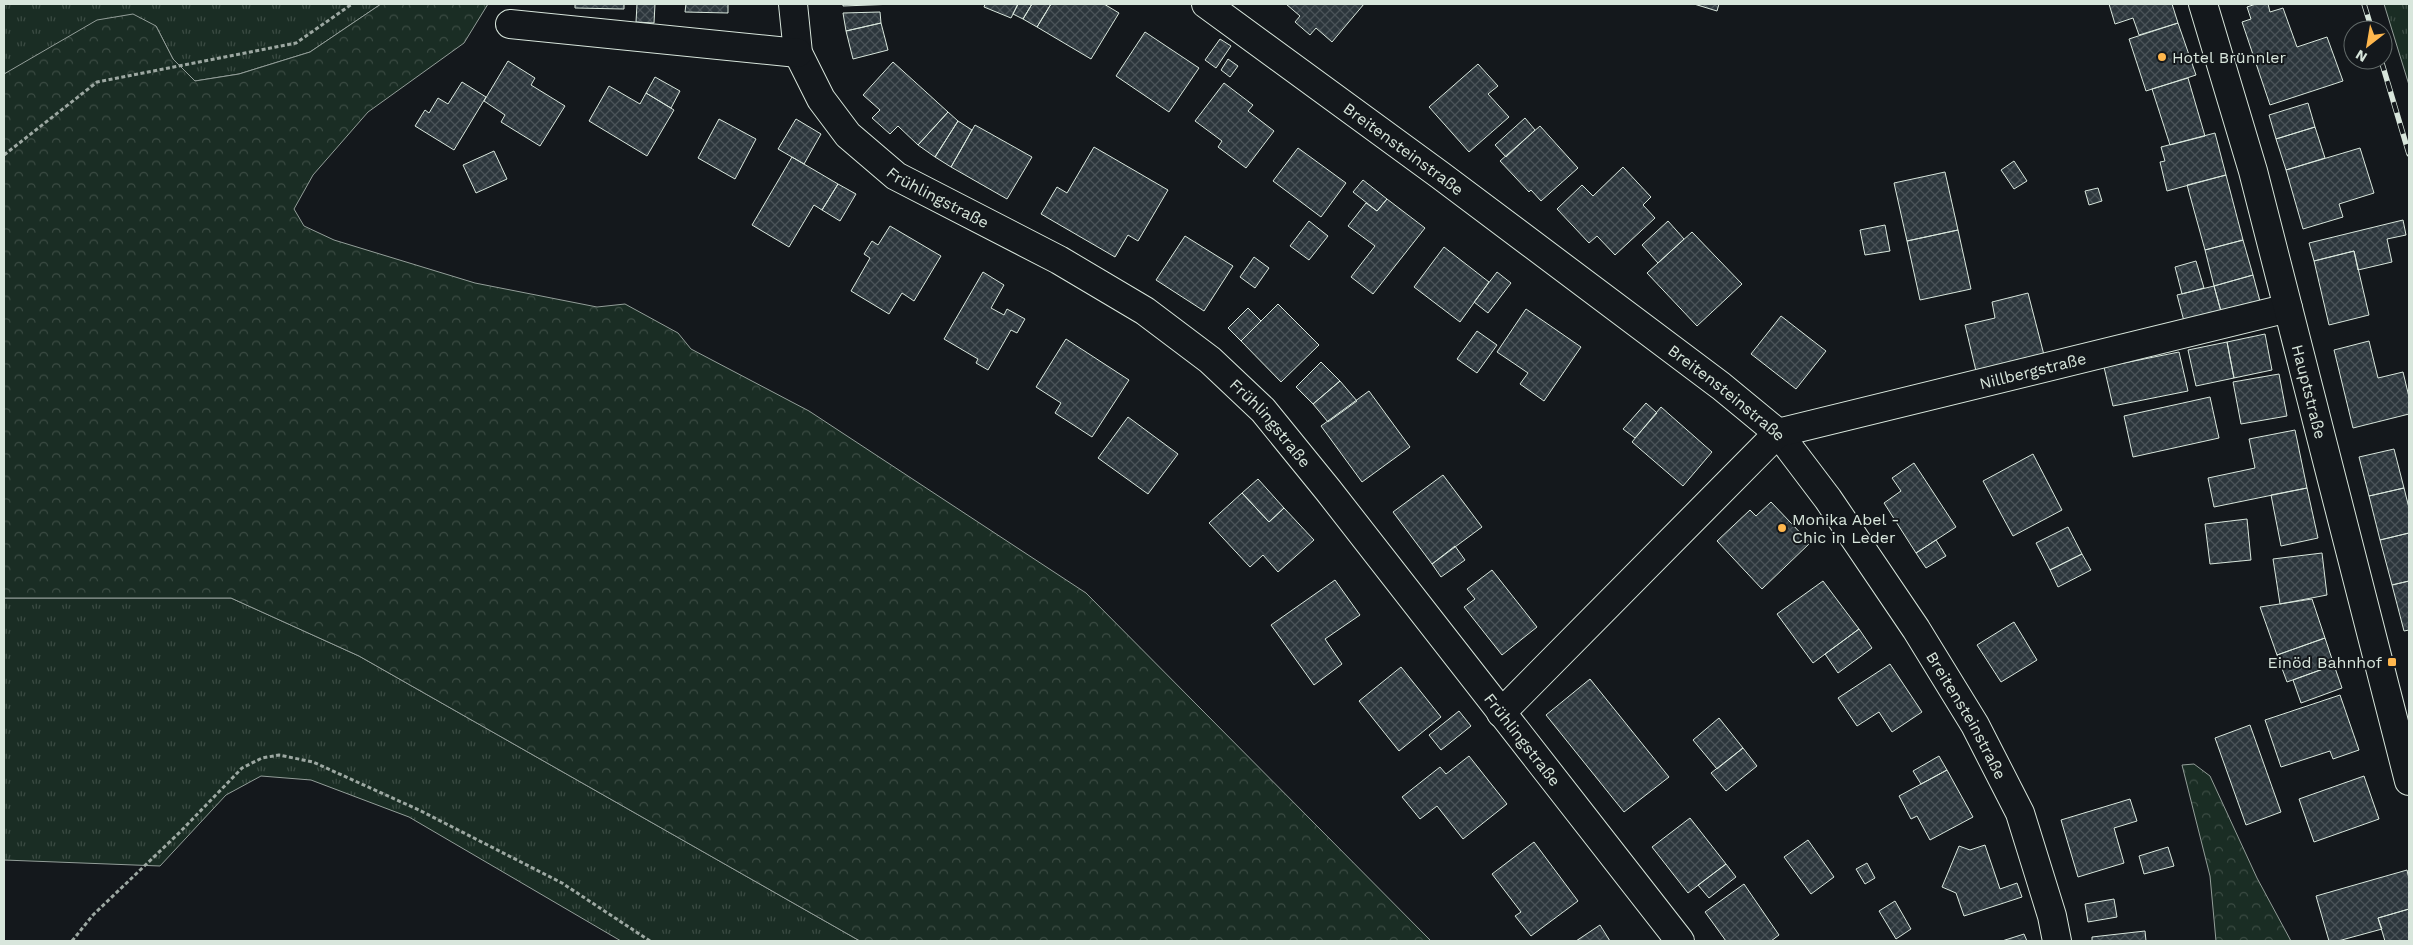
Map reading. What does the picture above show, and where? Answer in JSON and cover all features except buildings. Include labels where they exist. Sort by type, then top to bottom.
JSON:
[{"type":"street","name":"Frühlingstraße","points":[[793,4],[798,54],[821,98],[848,135],[896,176],[1059,260],[1145,311],[1210,360],[1263,410],[1328,490],[1680,941]]},
{"type":"street","name":"Breitensteinstraße","points":[[1206,4],[1440,175],[1721,386],[1778,433],[1828,499],[1889,588],[1975,726],[2020,813],[2058,941]]},
{"type":"street","name":"Hauptstraße","points":[[2204,4],[2253,171],[2409,781]]},
{"type":"street","points":[[510,24],[798,54]]},
{"type":"street","name":"Nillbergstraße","points":[[1778,433],[2288,308]]},
{"type":"street","points":[[1501,713],[1778,433]]},
{"type":"path","points":[[4,155],[97,82],[296,43],[352,4]]},
{"type":"path","points":[[72,941],[94,915],[180,832],[242,768],[262,758],[279,755],[314,762],[419,810],[562,883],[650,941]]},
{"type":"green space","points":[[4,4],[381,4],[310,52],[239,74],[195,81],[173,59],[156,26],[4,74]]},
{"type":"green space","points":[[381,4],[488,4],[464,43],[368,112],[313,175],[294,209],[304,226],[334,240],[475,283],[597,307],[625,304],[678,333],[691,349],[809,411],[1086,593],[1431,941],[860,941],[359,656],[231,598],[4,598],[4,74],[97,20],[133,14],[156,26],[173,59],[195,81],[239,74],[310,52]]},
{"type":"green space","points":[[2384,4],[2409,4],[2409,85],[2393,33],[2393,20],[2389,20]]},
{"type":"green space","points":[[4,598],[231,598],[359,656],[860,941],[621,941],[409,817],[311,780],[261,776],[226,795],[160,866],[4,860]]},
{"type":"green space","points":[[2194,764],[2210,776],[2257,878],[2291,941],[2216,941],[2210,876],[2182,765]]},
{"type":"railway","points":[[2364,4],[2369,20]]},
{"type":"railway","points":[[2384,70],[2409,154]]},
{"type":"place","name":"Hotel Brünnler","points":[[2162,57]]},
{"type":"place","name":"Monika Abel - Chic in Leder","points":[[1782,528]]},
{"type":"place","name":"Einöd Bahnhof","points":[[2392,662]]}]
